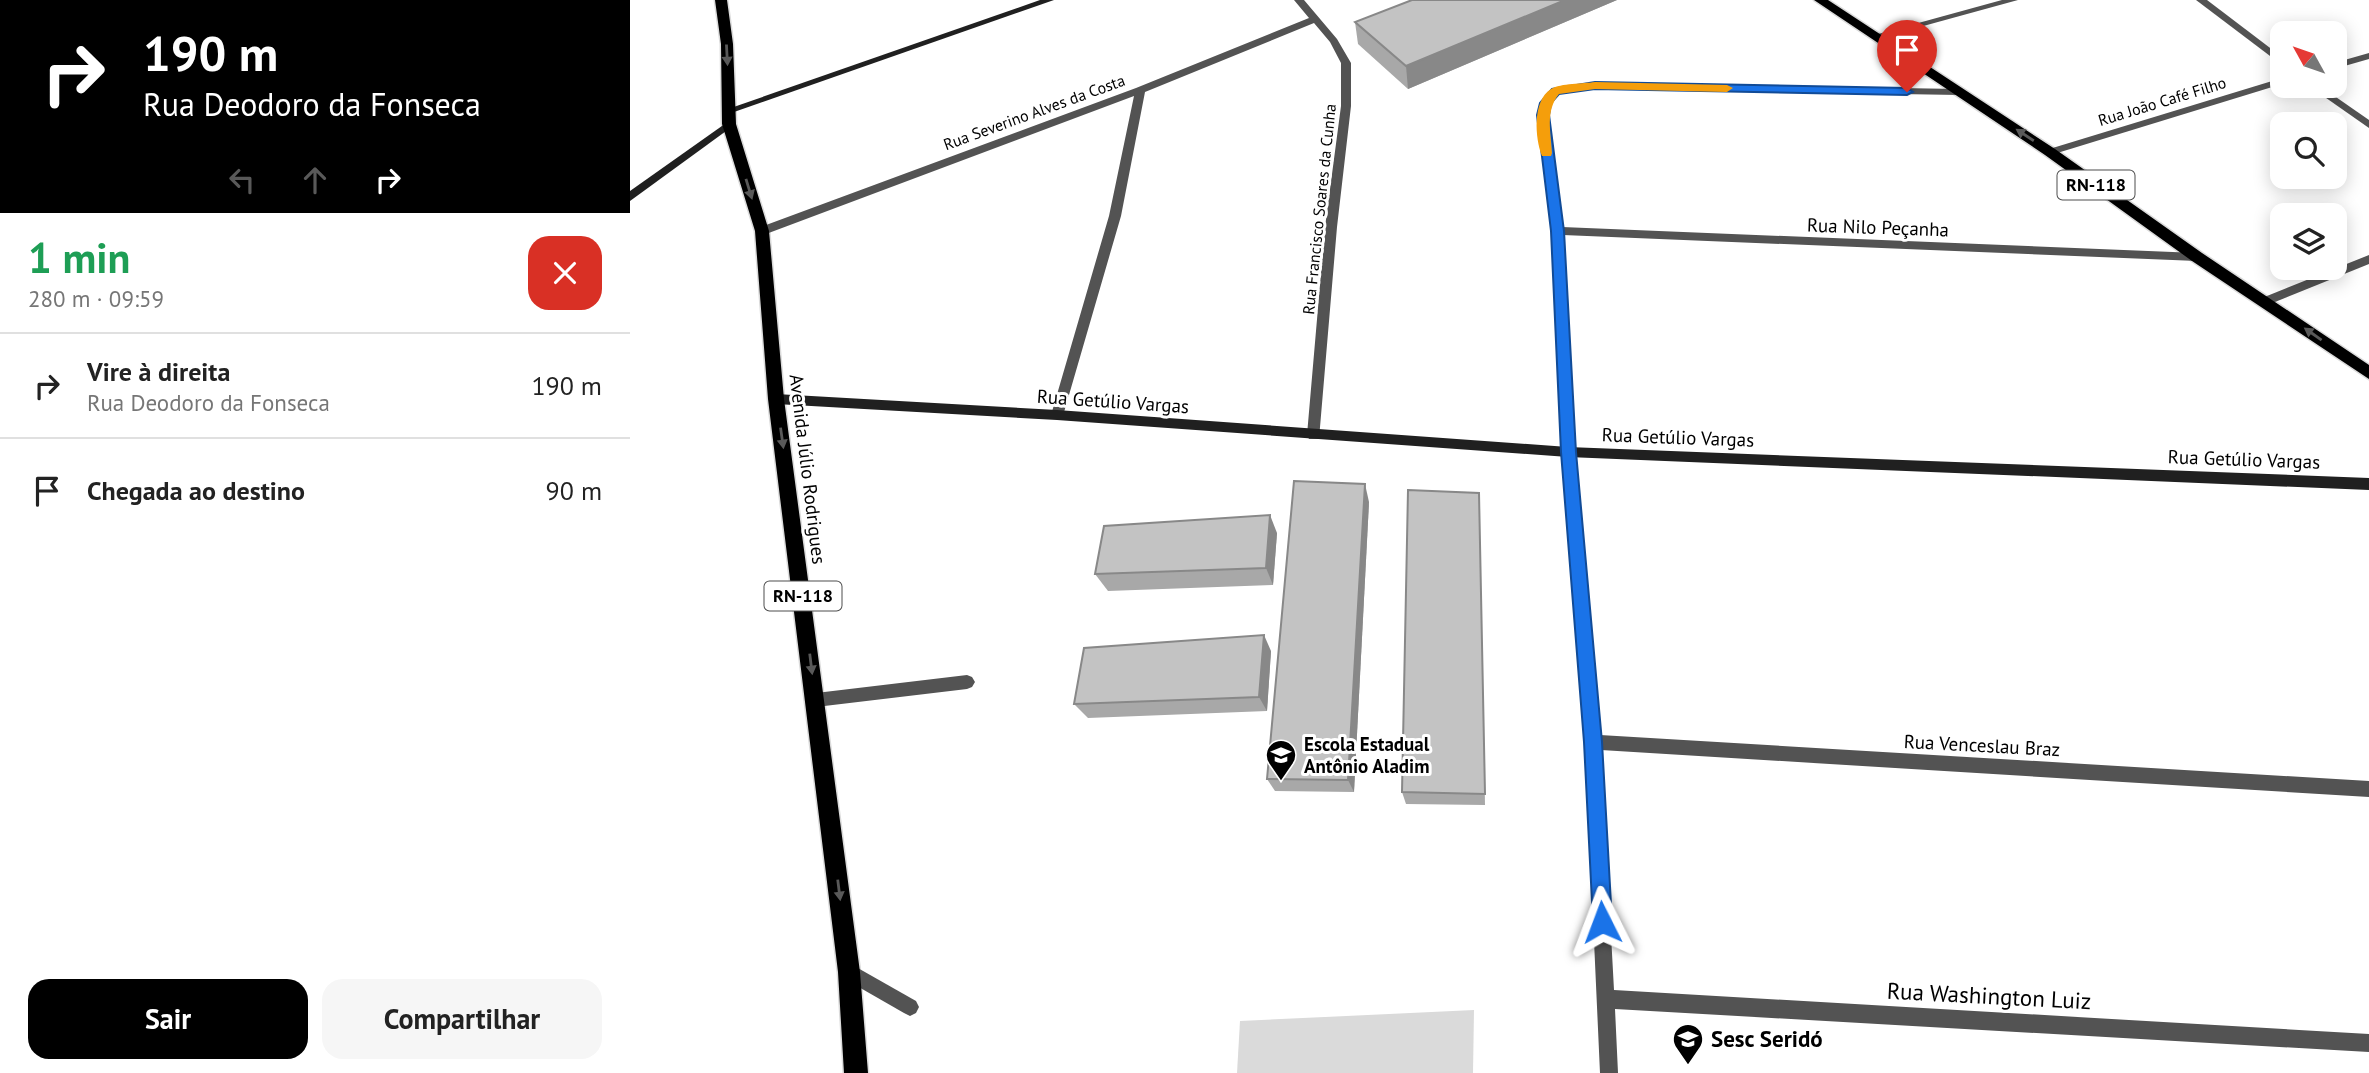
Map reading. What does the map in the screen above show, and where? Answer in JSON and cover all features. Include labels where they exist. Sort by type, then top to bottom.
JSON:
[{"type":"main road","name":"RN-118","points":[[721,0],[727,44],[729,117]]},
{"type":"main road","name":"RN-118","points":[[1821,0],[2050,152],[2197,257],[2266,301],[2369,373]]},
{"type":"main road","name":"Avenida Júlio Rodrigues","points":[[729,117],[762,230],[776,399],[849,972],[856,1073]]},
{"type":"street","points":[[630,197],[729,117],[1049,0]]},
{"type":"street","name":"Rua Francisco Soares da Cunha","points":[[1299,0],[1334,41],[1346,63],[1346,106],[1331,227],[1314,436]]},
{"type":"street","points":[[1876,37],[2013,0]]},
{"type":"street","points":[[2201,0],[2270,53]]},
{"type":"street","name":"Rua Severino Alves da Costa","points":[[762,230],[1140,90],[1315,19]]},
{"type":"street","points":[[2347,62],[2369,56]]},
{"type":"street","name":"Rua João Café Filho","points":[[2050,152],[2270,85]]},
{"type":"street","points":[[1609,1073],[1593,742],[1568,452],[1557,231],[1543,115],[1546,103],[1556,91],[1570,87],[1959,92]]},
{"type":"street","points":[[1057,415],[1115,216],[1140,90]]},
{"type":"street","points":[[2331,98],[2369,125]]},
{"type":"street","name":"Rua Nilo Peçanha","points":[[1557,231],[2197,257]]},
{"type":"street","points":[[2266,301],[2369,259]]},
{"type":"street","name":"Rua Getúlio Vargas","points":[[776,399],[1057,415],[1314,436],[1568,452],[2369,484]]},
{"type":"street","points":[[816,700],[967,682]]},
{"type":"street","name":"Rua Venceslau Braz","points":[[1593,742],[2369,789]]},
{"type":"street","points":[[849,972],[910,1007]]},
{"type":"street","name":"Rua Washington Luiz","points":[[1606,999],[2369,1042]]},
{"type":"shaded area","points":[[1474,1010],[1473,1073],[1237,1073],[1240,1021]]},
{"type":"building","points":[[1412,0],[1565,0],[1406,66],[1355,22]]},
{"type":"building","points":[[1294,481],[1365,484],[1348,780],[1267,779]]},
{"type":"building","points":[[1408,490],[1479,493],[1485,794],[1402,792]]},
{"type":"building","points":[[1270,515],[1266,568],[1095,574],[1104,526]]},
{"type":"building","points":[[1264,635],[1259,697],[1074,704],[1084,648]]},
{"type":"slow traffic","points":[[1546,153],[1543,115],[1546,103],[1556,91],[1570,87],[1595,86],[1727,88]]},
{"type":"place","name":"Escola Estadual Antônio Aladim","points":[[1281,782]]},
{"type":"place","name":"Sesc Seridó","points":[[1688,1066]]},
{"type":"route","points":[[1602,922],[1593,742],[1568,452],[1557,231],[1543,115],[1546,103],[1556,91],[1570,87],[1595,86],[1907,92]]}]
